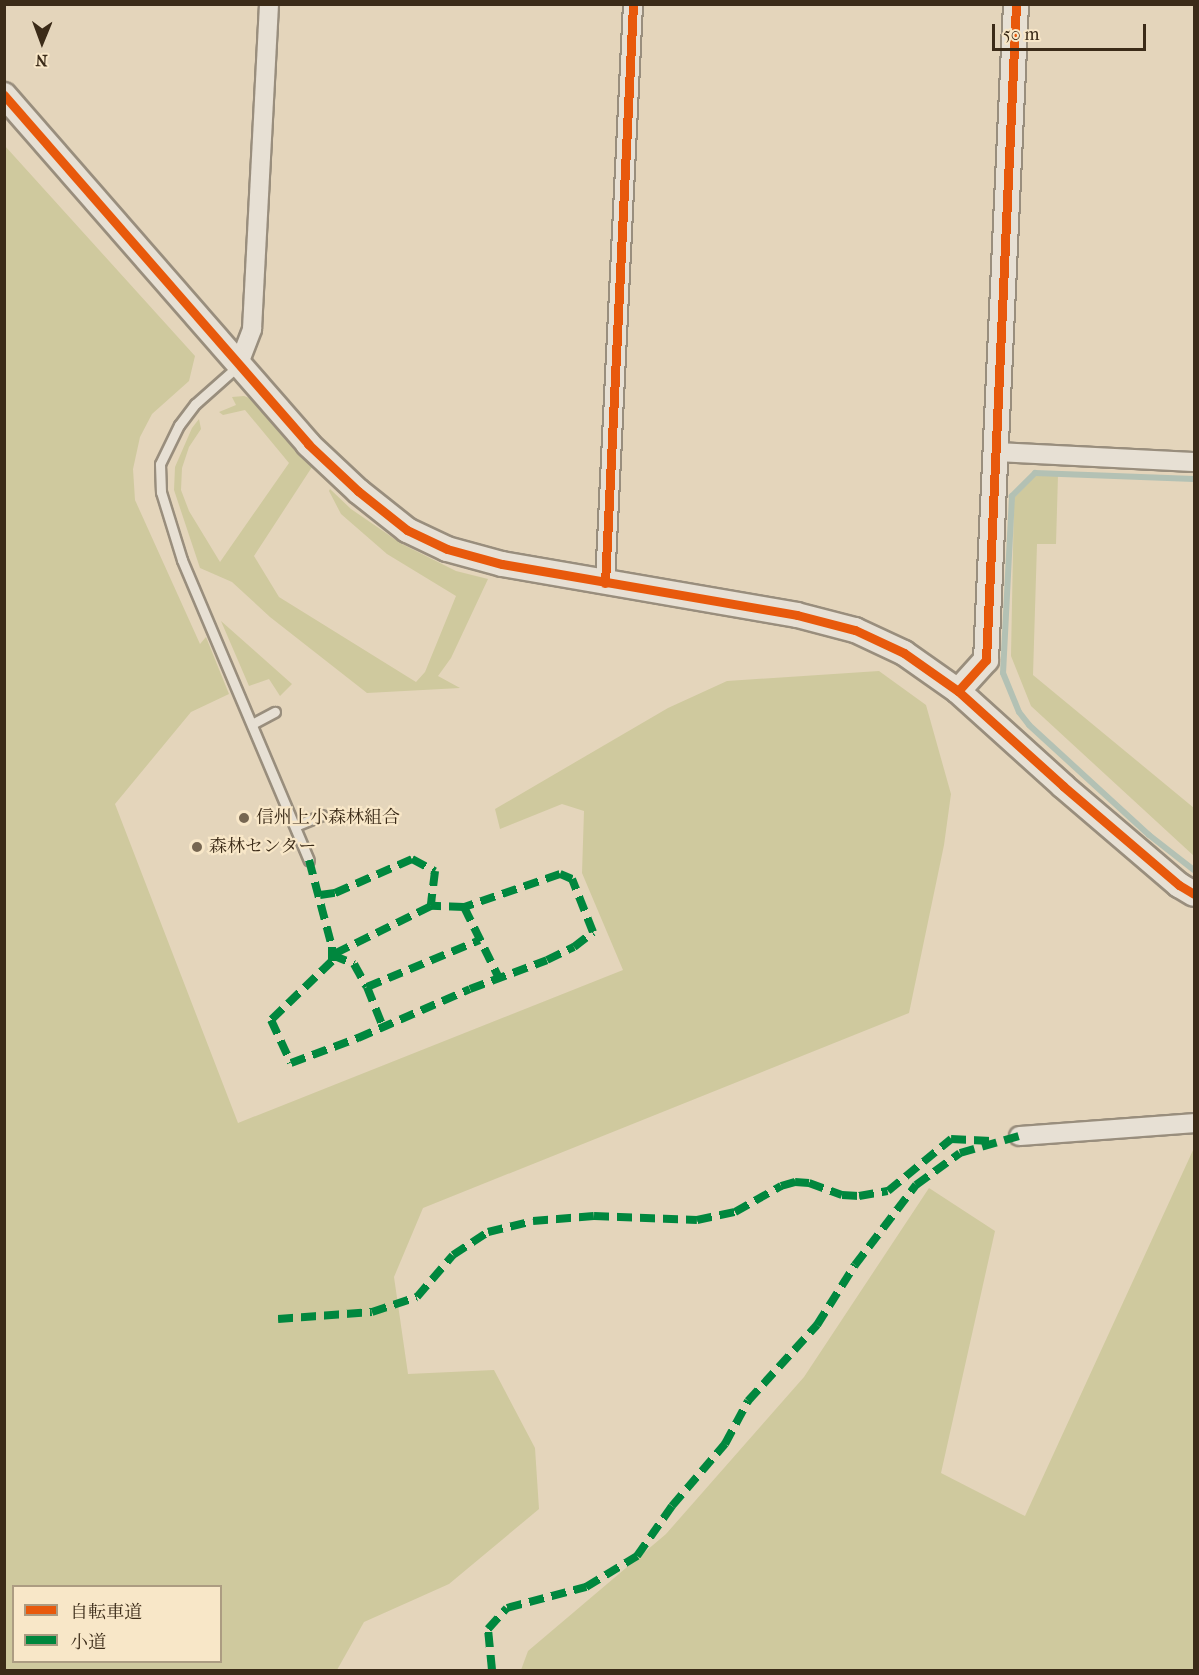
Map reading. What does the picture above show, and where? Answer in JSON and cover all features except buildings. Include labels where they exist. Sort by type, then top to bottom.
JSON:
[{"type":"street","points":[[238,366],[252,328],[269,4]]},
{"type":"street","points":[[605,583],[633,4]]},
{"type":"street","points":[[958,691],[986,660],[1016,4]]},
{"type":"street","points":[[4,95],[308,444],[358,491],[407,530],[447,549],[502,564],[797,615],[855,630],[904,653],[958,691],[1063,786],[1179,885],[1194,894]]},
{"type":"street","points":[[996,452],[1194,462]]},
{"type":"street","points":[[1019,1136],[1194,1123]]},
{"type":"lane","points":[[238,366],[195,404],[179,424],[160,464],[161,492],[182,560],[309,860]]},
{"type":"lane","points":[[252,724],[275,712]]},
{"type":"lane","points":[[295,826],[322,815]]},
{"type":"shaded area","points":[[5,146],[195,356],[189,381],[152,414],[140,437],[133,469],[135,500],[200,644],[206,637],[229,694],[191,712],[115,804],[238,1123],[623,970],[582,873],[584,811],[562,804],[500,829],[495,809],[668,708],[727,681],[879,671],[926,705],[951,794],[944,845],[909,1013],[423,1208],[394,1277],[408,1374],[494,1370],[535,1448],[539,1509],[449,1584],[364,1622],[337,1670],[5,1670]]},
{"type":"shaded area","points":[[244,396],[252,399],[312,467],[254,556],[279,597],[416,682],[425,672],[456,596],[387,554],[341,514],[330,489],[351,509],[402,544],[456,571],[488,579],[451,658],[438,676],[460,688],[367,693],[270,617],[232,582],[200,568],[174,490],[175,467],[192,428],[199,419],[201,429],[189,447],[182,468],[181,490],[189,511],[220,562],[289,463],[245,410],[223,415],[219,412],[236,405],[232,397]]},
{"type":"shaded area","points":[[1036,475],[1058,475],[1056,544],[1037,544],[1033,675],[1194,808],[1194,856],[1031,706],[1011,656],[1014,498]]},
{"type":"shaded area","points":[[221,621],[292,684],[280,696],[269,679],[249,686]]},
{"type":"shaded area","points":[[1194,1148],[1194,1670],[521,1670],[528,1651],[666,1534],[804,1377],[929,1188],[995,1231],[941,1473],[1025,1516]]},
{"type":"waterway","points":[[1194,479],[1035,473],[1012,496],[1003,673],[1019,712],[1029,725],[1149,835],[1194,870]]},
{"type":"marked path","points":[[320,895],[335,893],[412,859],[435,871],[431,906]]},
{"type":"marked path","points":[[309,860],[332,947],[332,961],[271,1020],[291,1063],[358,1038],[470,989],[547,960],[574,947],[593,932],[572,879],[560,874],[464,907],[431,906],[332,955]]},
{"type":"marked path","points":[[464,907],[499,978]]},
{"type":"marked path","points":[[367,987],[480,940]]},
{"type":"marked path","points":[[332,955],[354,964],[367,987],[383,1027]]},
{"type":"marked path","points":[[492,1670],[488,1629],[507,1608],[586,1587],[637,1556],[672,1506],[725,1444],[748,1401],[817,1325],[855,1265],[916,1185],[960,1153],[1019,1136]]},
{"type":"marked path","points":[[278,1319],[372,1312],[417,1297],[453,1255],[488,1232],[533,1221],[594,1216],[697,1220],[735,1212],[781,1186],[795,1182],[809,1183],[842,1195],[859,1196],[888,1191],[951,1139],[991,1141]]},
{"type":"cycle path","points":[[605,583],[633,4]]},
{"type":"cycle path","points":[[958,691],[986,660],[1016,4]]},
{"type":"cycle path","points":[[4,95],[308,444],[358,491],[407,530],[447,549],[502,564],[797,615],[855,630],[904,653],[958,691],[1063,786],[1179,885],[1194,894]]},
{"type":"place","name":"信州上小森林組合","points":[[244,818]]},
{"type":"place","name":"森林センター","points":[[197,847]]}]
